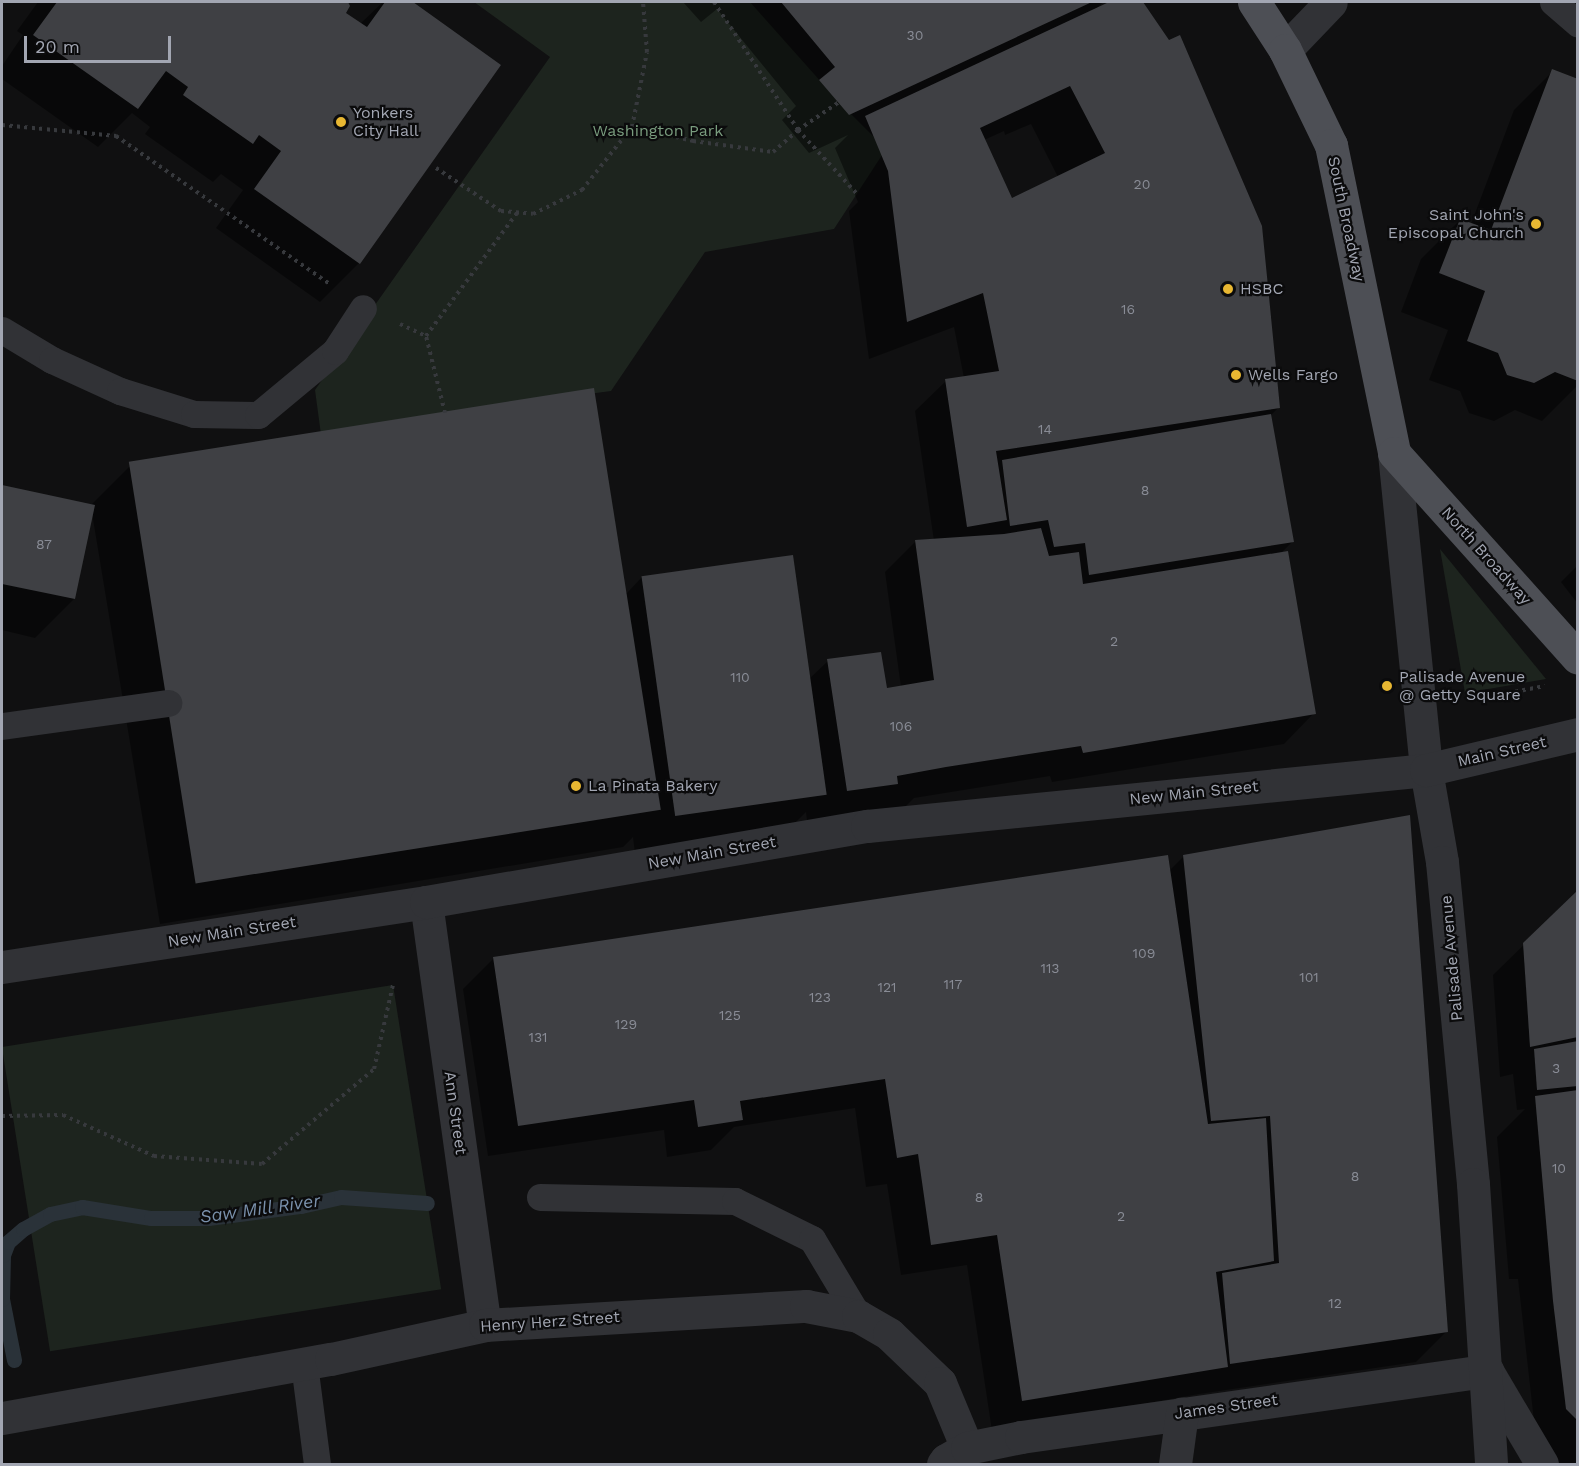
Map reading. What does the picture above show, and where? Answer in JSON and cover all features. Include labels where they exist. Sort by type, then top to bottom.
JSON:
[{"type":"main road","name":"South Broadway","points":[[1254,2],[1285,50],[1331,145],[1394,453]]},
{"type":"main road","name":"North Broadway","points":[[1394,453],[1578,658]]},
{"type":"street","points":[[1285,50],[1331,2]]},
{"type":"street","name":"Palisade Avenue","points":[[1394,453],[1426,770],[1442,862],[1473,1184],[1487,1371],[1491,1464]]},
{"type":"street","name":"Main Street","points":[[1426,770],[1578,734]]},
{"type":"street","name":"New Main Street","points":[[2,968],[426,902],[867,826],[1426,770]]},
{"type":"street","name":"Ann Street","points":[[426,902],[484,1325]]},
{"type":"street","name":"Henry Herz Street","points":[[2,1418],[303,1364],[484,1325],[806,1306],[858,1316],[889,1334],[940,1383],[955,1456]]},
{"type":"street","points":[[1487,1371],[1542,1464]]},
{"type":"street","name":"James Street","points":[[955,1456],[1020,1451],[1182,1413],[1487,1371]]},
{"type":"street","points":[[1175,1464],[1182,1413]]},
{"type":"lane","points":[[1553,2],[1578,24]]},
{"type":"lane","points":[[2,330],[52,360],[120,392],[194,414],[258,415],[335,351],[363,308]]},
{"type":"lane","points":[[2,726],[168,703]]},
{"type":"lane","points":[[540,1197],[735,1201],[812,1239],[858,1316]]},
{"type":"lane","points":[[303,1364],[317,1464]]},
{"type":"path","points":[[436,168],[501,211],[533,214],[582,190],[632,127],[647,52],[643,2]]},
{"type":"path","points":[[714,2],[798,130],[857,194]]},
{"type":"path","points":[[632,127],[693,141],[773,152],[798,130],[838,102]]},
{"type":"path","points":[[2,125],[116,136],[363,308],[426,336]]},
{"type":"path","points":[[426,336],[517,212]]},
{"type":"path","points":[[426,336],[445,413]]},
{"type":"path","points":[[1471,700],[1552,685]]},
{"type":"path","points":[[2,1116],[63,1115],[154,1156],[261,1164],[374,1069],[393,985]]},
{"type":"green space","name":"Washington Park","points":[[474,2],[750,2],[839,102],[886,149],[834,229],[705,252],[611,391],[445,413],[322,442],[315,390],[550,57]]},
{"type":"green space","points":[[1440,549],[1546,679],[1465,693]]},
{"type":"green space","points":[[393,985],[441,1289],[50,1351],[2,1047]]},
{"type":"building","name":"Yonkers City Hall","points":[[57,2],[348,2],[350,6],[346,13],[367,27],[385,2],[413,2],[501,65],[360,264],[254,189],[281,151],[259,135],[253,144],[183,95],[188,87],[166,71],[138,109],[33,35]]},
{"type":"building","points":[[781,2],[1092,2],[849,115],[819,80],[835,67]]},
{"type":"building","points":[[1109,2],[1143,2],[1169,40],[1180,35],[1262,226],[1280,408],[996,451],[1007,520],[967,527],[945,379],[999,371],[983,293],[907,322],[888,171],[865,116]],"holes":[[[1070,86],[1105,153],[1012,198],[980,128]]]},
{"type":"building","name":"Saint John's Episcopal Church","points":[[1552,69],[1578,79],[1578,381],[1555,372],[1534,383],[1507,375],[1498,353],[1467,341],[1485,291],[1439,273],[1460,219],[1491,230]]},
{"type":"building","points":[[594,388],[661,810],[196,883],[129,462]]},
{"type":"building","points":[[1271,414],[1294,542],[1089,575],[1085,543],[1054,547],[1048,520],[1010,526],[1002,460]]},
{"type":"building","points":[[2,485],[95,505],[75,599],[2,584]]},
{"type":"building","points":[[1041,528],[1049,556],[1079,552],[1083,584],[1288,551],[1316,714],[1083,753],[1081,746],[946,767],[897,776],[898,784],[847,791],[827,659],[881,652],[887,688],[934,680],[915,540],[1004,534]]},
{"type":"building","points":[[793,555],[827,795],[675,816],[641,576]]},
{"type":"building","points":[[1410,815],[1448,1332],[1230,1364],[1222,1273],[1279,1263],[1270,1116],[1211,1121],[1183,855]]},
{"type":"building","points":[[1168,855],[1208,1124],[1266,1118],[1274,1261],[1216,1272],[1228,1367],[1022,1401],[997,1235],[931,1245],[918,1154],[897,1158],[885,1079],[740,1101],[743,1120],[698,1127],[694,1100],[518,1126],[493,957]]},
{"type":"building","points":[[1578,890],[1578,1037],[1530,1047],[1523,943]]},
{"type":"building","points":[[1578,1041],[1578,1086],[1537,1090],[1534,1049]]},
{"type":"building","points":[[1578,1090],[1578,1421],[1566,1409],[1553,1301],[1535,1096]]},
{"type":"waterway","name":"Saw Mill River","points":[[14,1360],[2,1299],[3,1255],[8,1242],[23,1229],[50,1214],[82,1207],[151,1218],[208,1218],[301,1206],[341,1197],[427,1203]]},
{"type":"place","name":"Yonkers City Hall","points":[[341,122]]},
{"type":"place","name":"Saint John's Episcopal Church","points":[[1536,224]]},
{"type":"place","name":"HSBC","points":[[1228,289]]},
{"type":"place","name":"Wells Fargo","points":[[1236,375]]},
{"type":"place","name":"Palisade Avenue @ Getty Square","points":[[1387,686]]},
{"type":"place","name":"La Pinata Bakery","points":[[576,786]]}]
